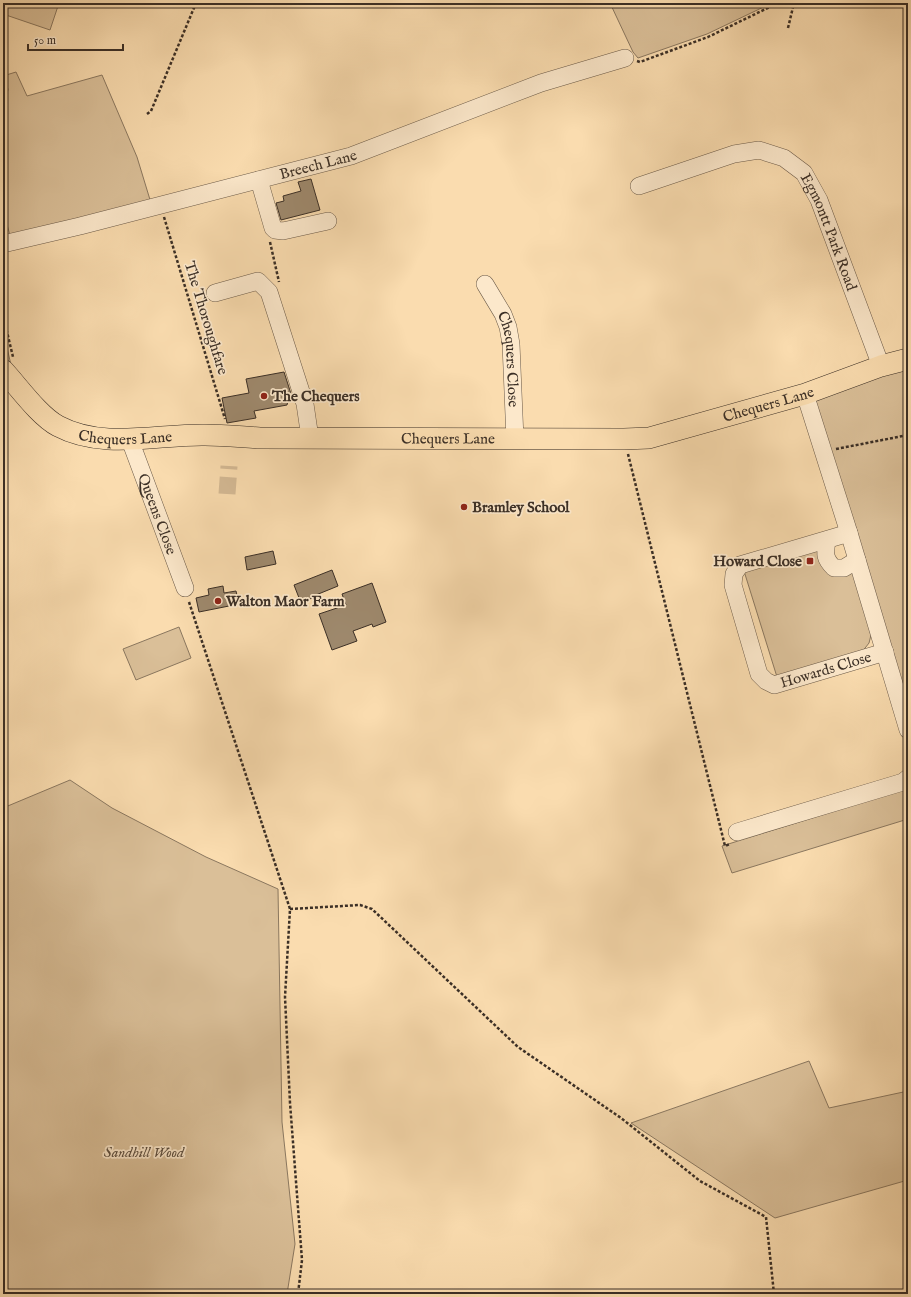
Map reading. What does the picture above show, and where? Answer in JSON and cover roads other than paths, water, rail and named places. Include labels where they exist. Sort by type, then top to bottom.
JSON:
[{"type":"main road","name":"Chequers Lane","points":[[8,365],[42,413],[58,426],[78,434],[98,438],[130,440],[205,435],[260,438],[624,439],[649,438],[805,394],[881,366],[908,359]]},
{"type":"street","name":"Breech Lane","points":[[3,244],[160,206],[351,156],[541,83],[625,58]]},
{"type":"street","name":"Egmontt Park Road","points":[[639,186],[734,154],[759,150],[784,158],[804,173],[819,200],[881,366]]},
{"type":"street","points":[[260,180],[273,228],[275,230],[283,231],[328,221]]},
{"type":"street","points":[[215,293],[258,281],[269,292],[305,404],[310,438]]},
{"type":"street","name":"Chequers Close","points":[[485,284],[503,314],[508,327],[511,344],[515,439]]},
{"type":"street","name":"Howards Close","points":[[805,394],[824,451],[908,730]]},
{"type":"street","name":"Queens Close","points":[[130,440],[185,588]]},
{"type":"street","name":"Howards Close","points":[[849,533],[740,565],[734,574],[733,585],[759,674],[766,681],[774,685],[885,652]]},
{"type":"street","points":[[827,540],[825,552],[827,561],[834,568],[844,568],[857,560]]},
{"type":"street","points":[[737,832],[903,782],[908,778]]},
{"type":"tunnel","points":[[227,494],[229,466]]},
{"type":"place","name":"The Chequers","points":[[264,396]]},
{"type":"place","name":"Bramley School","points":[[464,507]]},
{"type":"place","name":"Howard Close","points":[[810,561]]},
{"type":"place","name":"Walton Maor Farm","points":[[218,601]]},
{"type":"park label","name":"Sandhill Wood","points":[[144,1152]]}]
